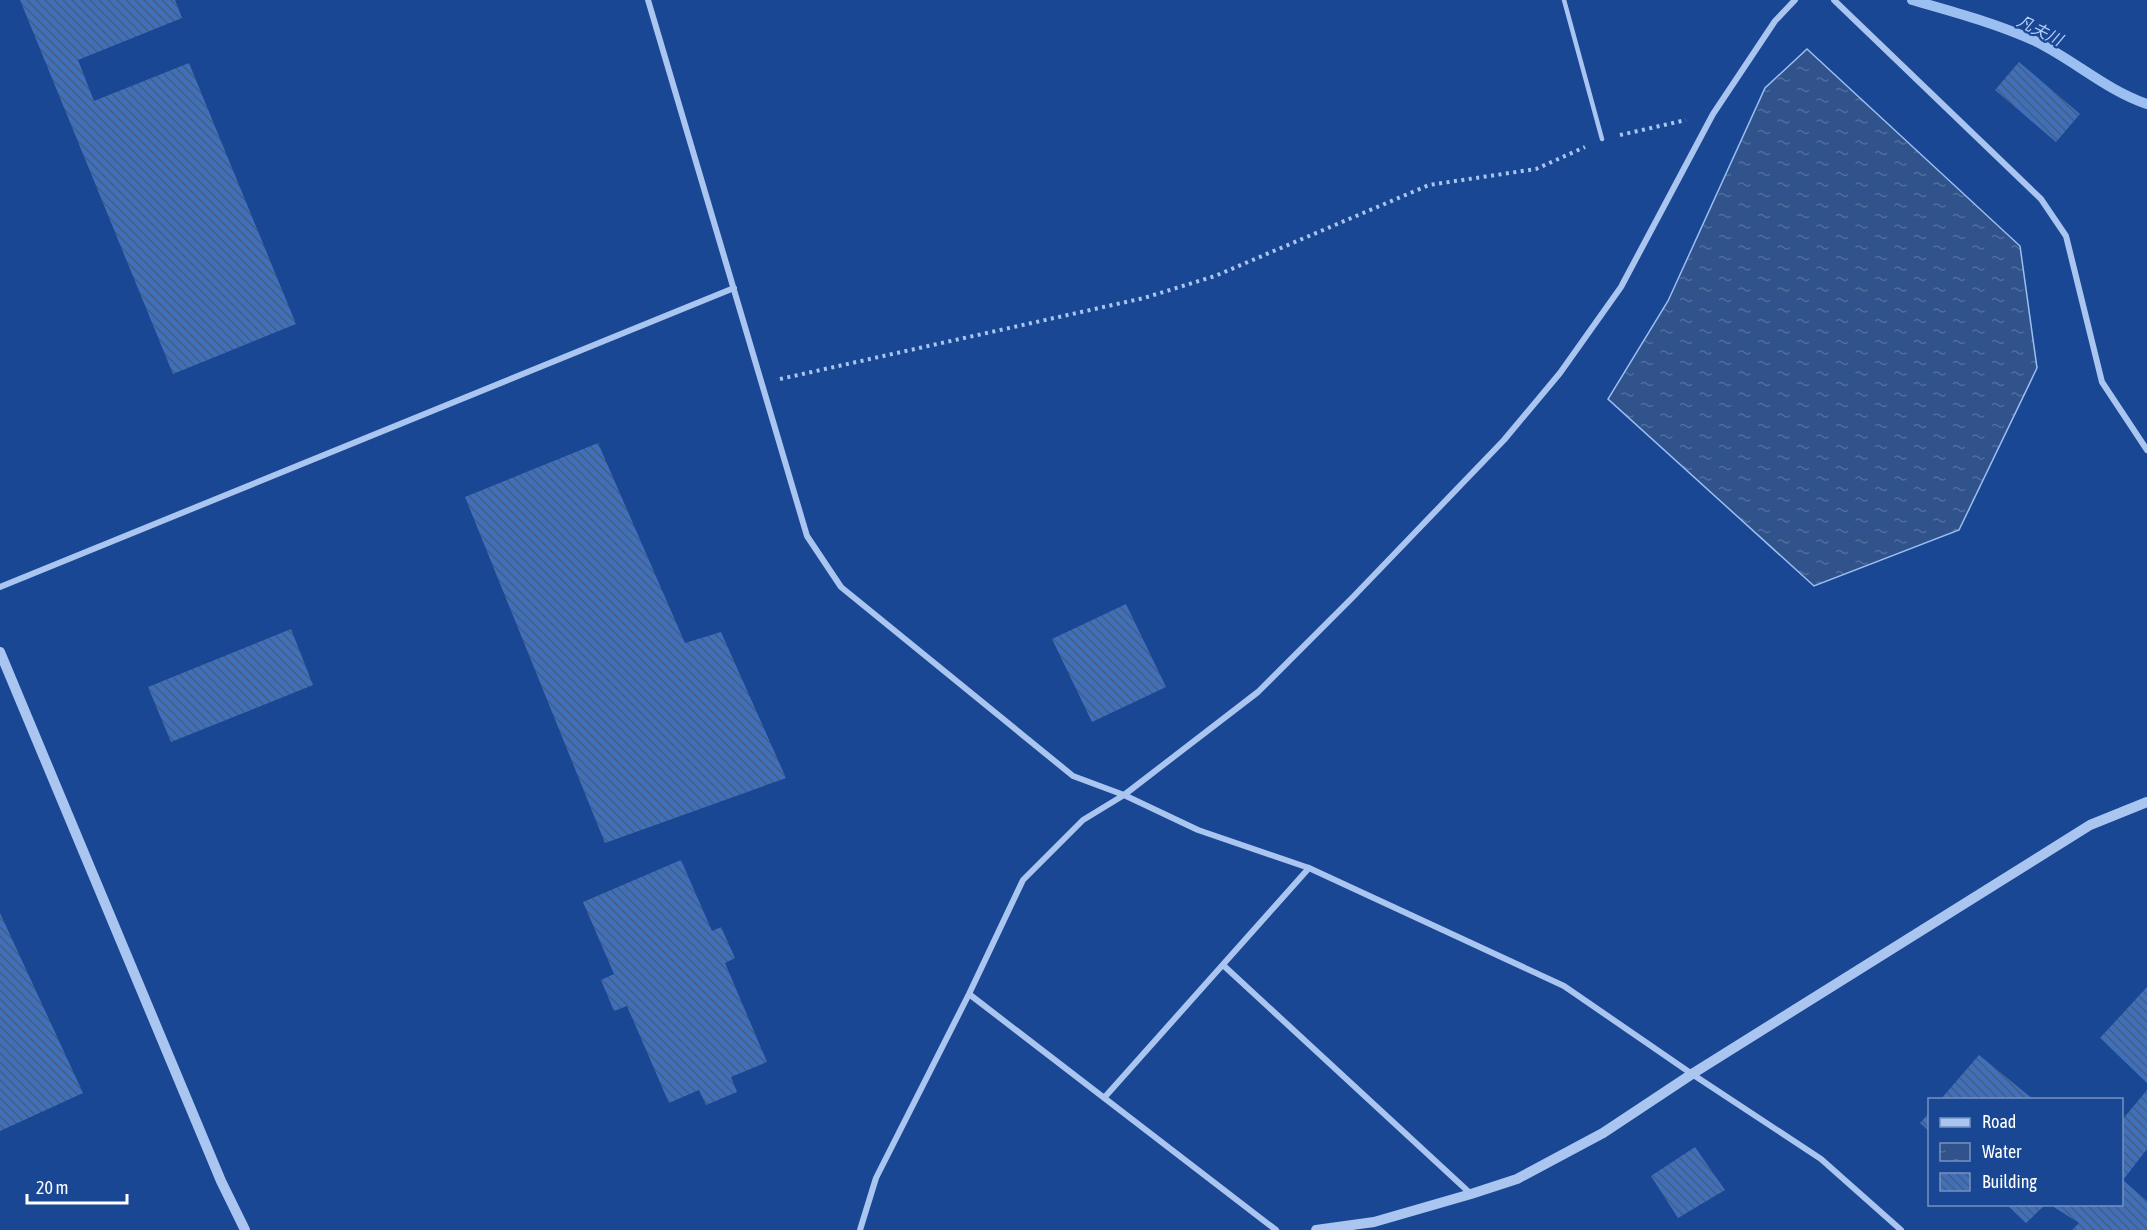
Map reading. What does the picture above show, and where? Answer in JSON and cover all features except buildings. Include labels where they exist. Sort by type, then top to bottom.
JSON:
[{"type":"street","points":[[648,0],[807,536],[841,586],[1073,776],[1124,795],[1198,830],[1309,868],[1564,986],[1821,1159],[1901,1230]]},
{"type":"street","points":[[860,1230],[876,1178],[969,994],[1023,880],[1083,820],[1124,795],[1258,692],[1504,440],[1560,373],[1621,287],[1713,114],[1775,21],[1795,0]]},
{"type":"street","points":[[1834,0],[2041,199],[2066,236],[2102,382],[2147,450]]},
{"type":"street","points":[[0,587],[734,288]]},
{"type":"street","points":[[0,652],[217,1170],[245,1230]]},
{"type":"street","points":[[1316,1230],[1374,1222],[1517,1179],[1603,1133],[1692,1074],[2090,825],[2147,802]]},
{"type":"street","points":[[1104,1098],[1309,868]]},
{"type":"street","points":[[1223,965],[1471,1194]]},
{"type":"street","points":[[969,994],[1276,1230]]},
{"type":"lane","points":[[1564,0],[1602,139]]},
{"type":"path","points":[[762,383],[1144,297],[1215,276],[1429,185],[1536,169],[1602,139],[1713,114]]},
{"type":"water","points":[[1807,49],[2020,246],[2037,368],[1959,530],[1814,586],[1608,399],[1668,301],[1765,88]]},
{"type":"waterway","name":"凡夫川","points":[[1912,0],[1990,23],[2035,41],[2118,91],[2147,104]]}]
